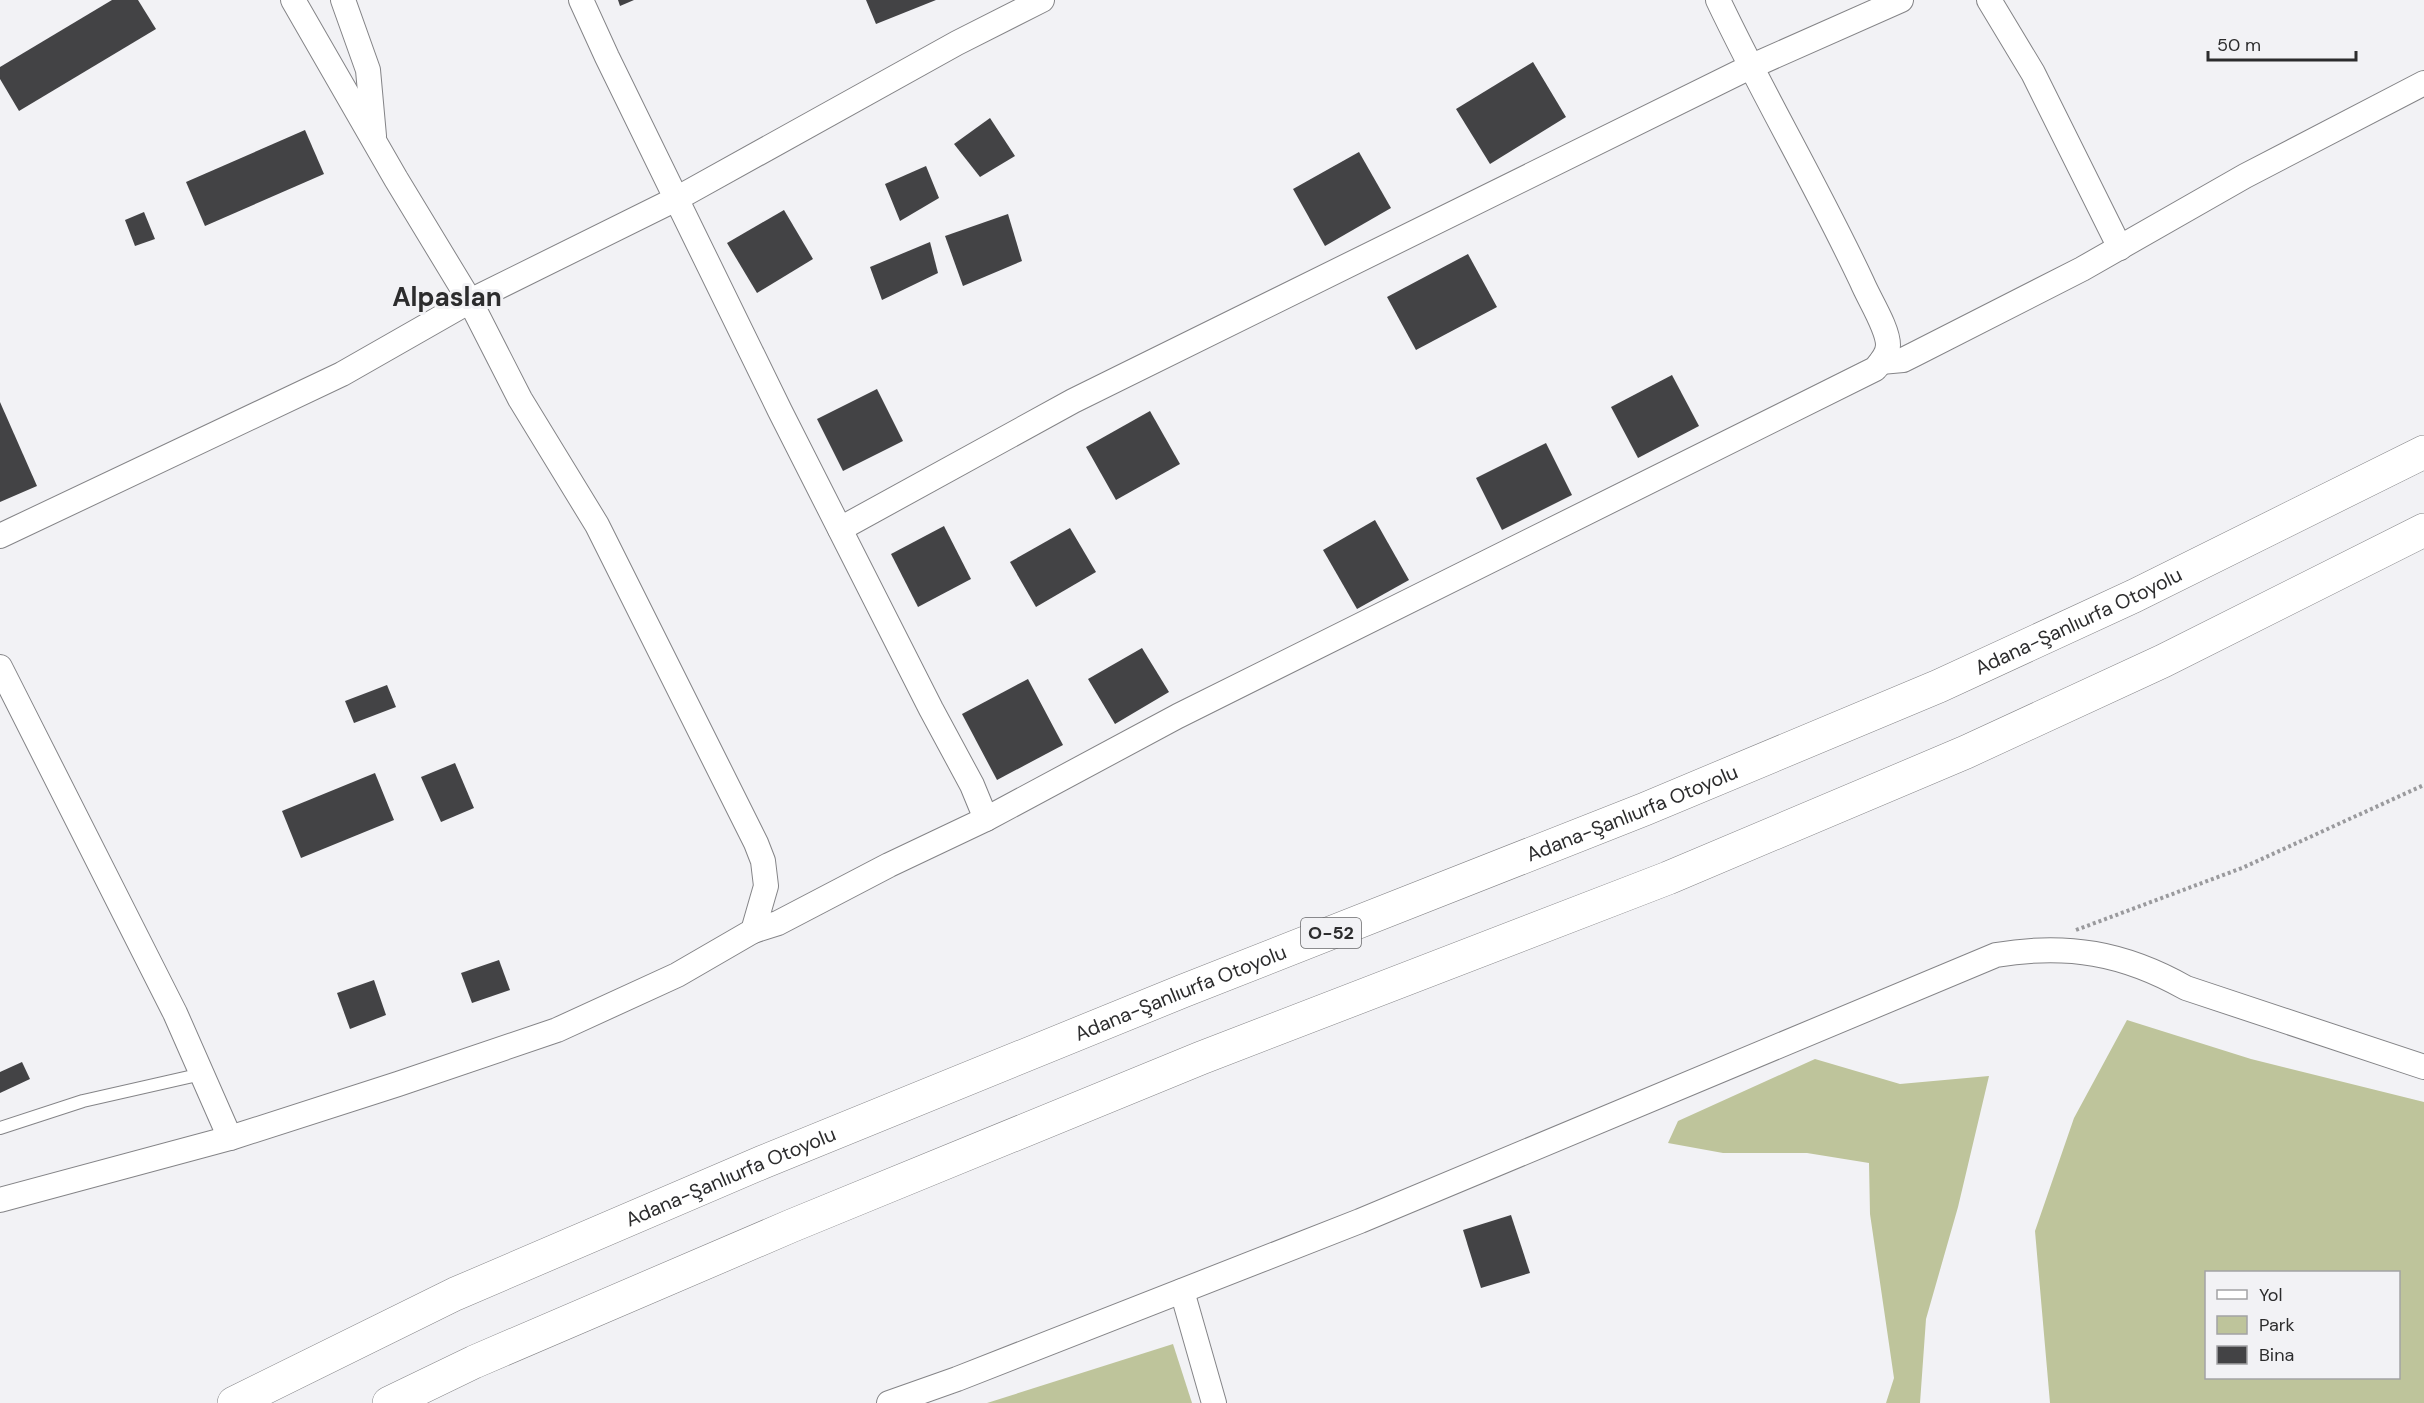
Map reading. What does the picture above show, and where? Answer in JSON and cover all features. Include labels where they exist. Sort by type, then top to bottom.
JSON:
[{"type":"highway","name":"Adana-Şanlıurfa Otoyolu","points":[[234,1403],[455,1294],[763,1162],[1183,991],[1645,809],[1939,686],[2134,596],[2424,452]]},
{"type":"highway","points":[[389,1403],[474,1362],[802,1222],[1201,1058],[1668,878],[1966,752],[2163,661],[2424,530]]},
{"type":"street","points":[[293,0],[470,301],[520,399],[597,525],[756,843],[763,861],[766,886],[753,931]]},
{"type":"street","points":[[343,0],[369,70],[374,141]]},
{"type":"street","points":[[581,0],[676,199],[840,529],[972,785],[986,819]]},
{"type":"street","points":[[0,536],[342,374],[470,301],[676,199],[957,42],[1042,0]]},
{"type":"street","points":[[0,1200],[230,1138],[557,1030],[677,975],[753,931],[778,924],[889,865],[986,819],[1178,716],[1875,369],[1888,346],[1885,333],[1814,185],[1750,68],[1718,0]]},
{"type":"street","points":[[840,529],[1073,401],[1750,68],[1901,0]]},
{"type":"street","points":[[1989,0],[2033,74],[2120,248]]},
{"type":"street","points":[[1881,362],[1903,360],[1915,354],[2120,248],[2245,176],[2424,82]]},
{"type":"street","points":[[0,667],[175,1013],[230,1138]]},
{"type":"street","points":[[889,1403],[957,1379],[1182,1291],[1501,1163],[1996,955],[2028,950],[2060,949],[2113,957],[2155,972],[2187,988],[2424,1067]]},
{"type":"street","points":[[1182,1291],[1214,1403]]},
{"type":"lane","points":[[0,1128],[83,1101],[202,1074]]},
{"type":"path","points":[[2074,930],[2242,868],[2424,785]]},
{"type":"green space","points":[[2127,1020],[2251,1059],[2424,1102],[2424,1403],[2050,1403],[2035,1231],[2074,1118]]},
{"type":"green space","points":[[1815,1059],[1900,1084],[1989,1076],[1958,1207],[1926,1319],[1920,1403],[1886,1403],[1894,1378],[1870,1214],[1869,1163],[1807,1153],[1723,1153],[1668,1143],[1678,1121]]},
{"type":"green space","points":[[1173,1344],[1192,1403],[987,1403]]},
{"type":"building","points":[[112,0],[138,0],[156,29],[19,111],[0,79],[0,67]]},
{"type":"building","points":[[618,0],[634,0],[620,6]]},
{"type":"building","points":[[866,0],[936,0],[876,24]]},
{"type":"building","points":[[1533,62],[1566,117],[1490,164],[1456,109]]},
{"type":"building","points":[[990,118],[1015,156],[980,177],[954,144]]},
{"type":"building","points":[[305,130],[324,174],[205,226],[186,182]]},
{"type":"building","points":[[1359,152],[1391,208],[1325,246],[1293,189]]},
{"type":"building","points":[[926,166],[939,198],[900,221],[885,184]]},
{"type":"building","points":[[784,210],[813,259],[757,293],[727,243]]},
{"type":"building","points":[[144,212],[155,239],[135,246],[125,220]]},
{"type":"building","points":[[1008,214],[1022,261],[963,286],[945,236]]},
{"type":"building","points":[[930,242],[938,273],[882,300],[870,267]]},
{"type":"building","points":[[1468,254],[1497,307],[1416,350],[1387,297]]},
{"type":"building","points":[[1672,375],[1699,426],[1638,458],[1611,407]]},
{"type":"building","points":[[877,389],[903,441],[843,471],[817,419]]},
{"type":"building","points":[[0,402],[37,486],[0,502]]},
{"type":"building","points":[[1150,411],[1180,464],[1116,500],[1086,447]]},
{"type":"building","points":[[1546,443],[1572,495],[1502,530],[1476,478]]},
{"type":"building","points":[[1375,520],[1409,580],[1357,609],[1323,550]]},
{"type":"building","points":[[944,526],[971,579],[918,607],[891,554]]},
{"type":"building","points":[[1070,528],[1096,572],[1036,607],[1010,562]]},
{"type":"building","points":[[1142,648],[1169,692],[1115,724],[1088,679]]},
{"type":"building","points":[[1028,679],[1063,745],[997,780],[962,714]]},
{"type":"building","points":[[387,685],[396,707],[354,723],[345,701]]},
{"type":"building","points":[[455,763],[474,808],[441,822],[421,777]]},
{"type":"building","points":[[375,773],[394,820],[301,858],[282,811]]},
{"type":"building","points":[[499,960],[510,990],[472,1003],[461,973]]},
{"type":"building","points":[[374,980],[386,1015],[350,1029],[337,993]]},
{"type":"building","points":[[22,1062],[30,1079],[0,1093],[0,1072]]},
{"type":"building","points":[[1511,1215],[1530,1273],[1481,1288],[1463,1230]]},
{"type":"district","name":"Alpaslan","points":[[447,297]]}]
